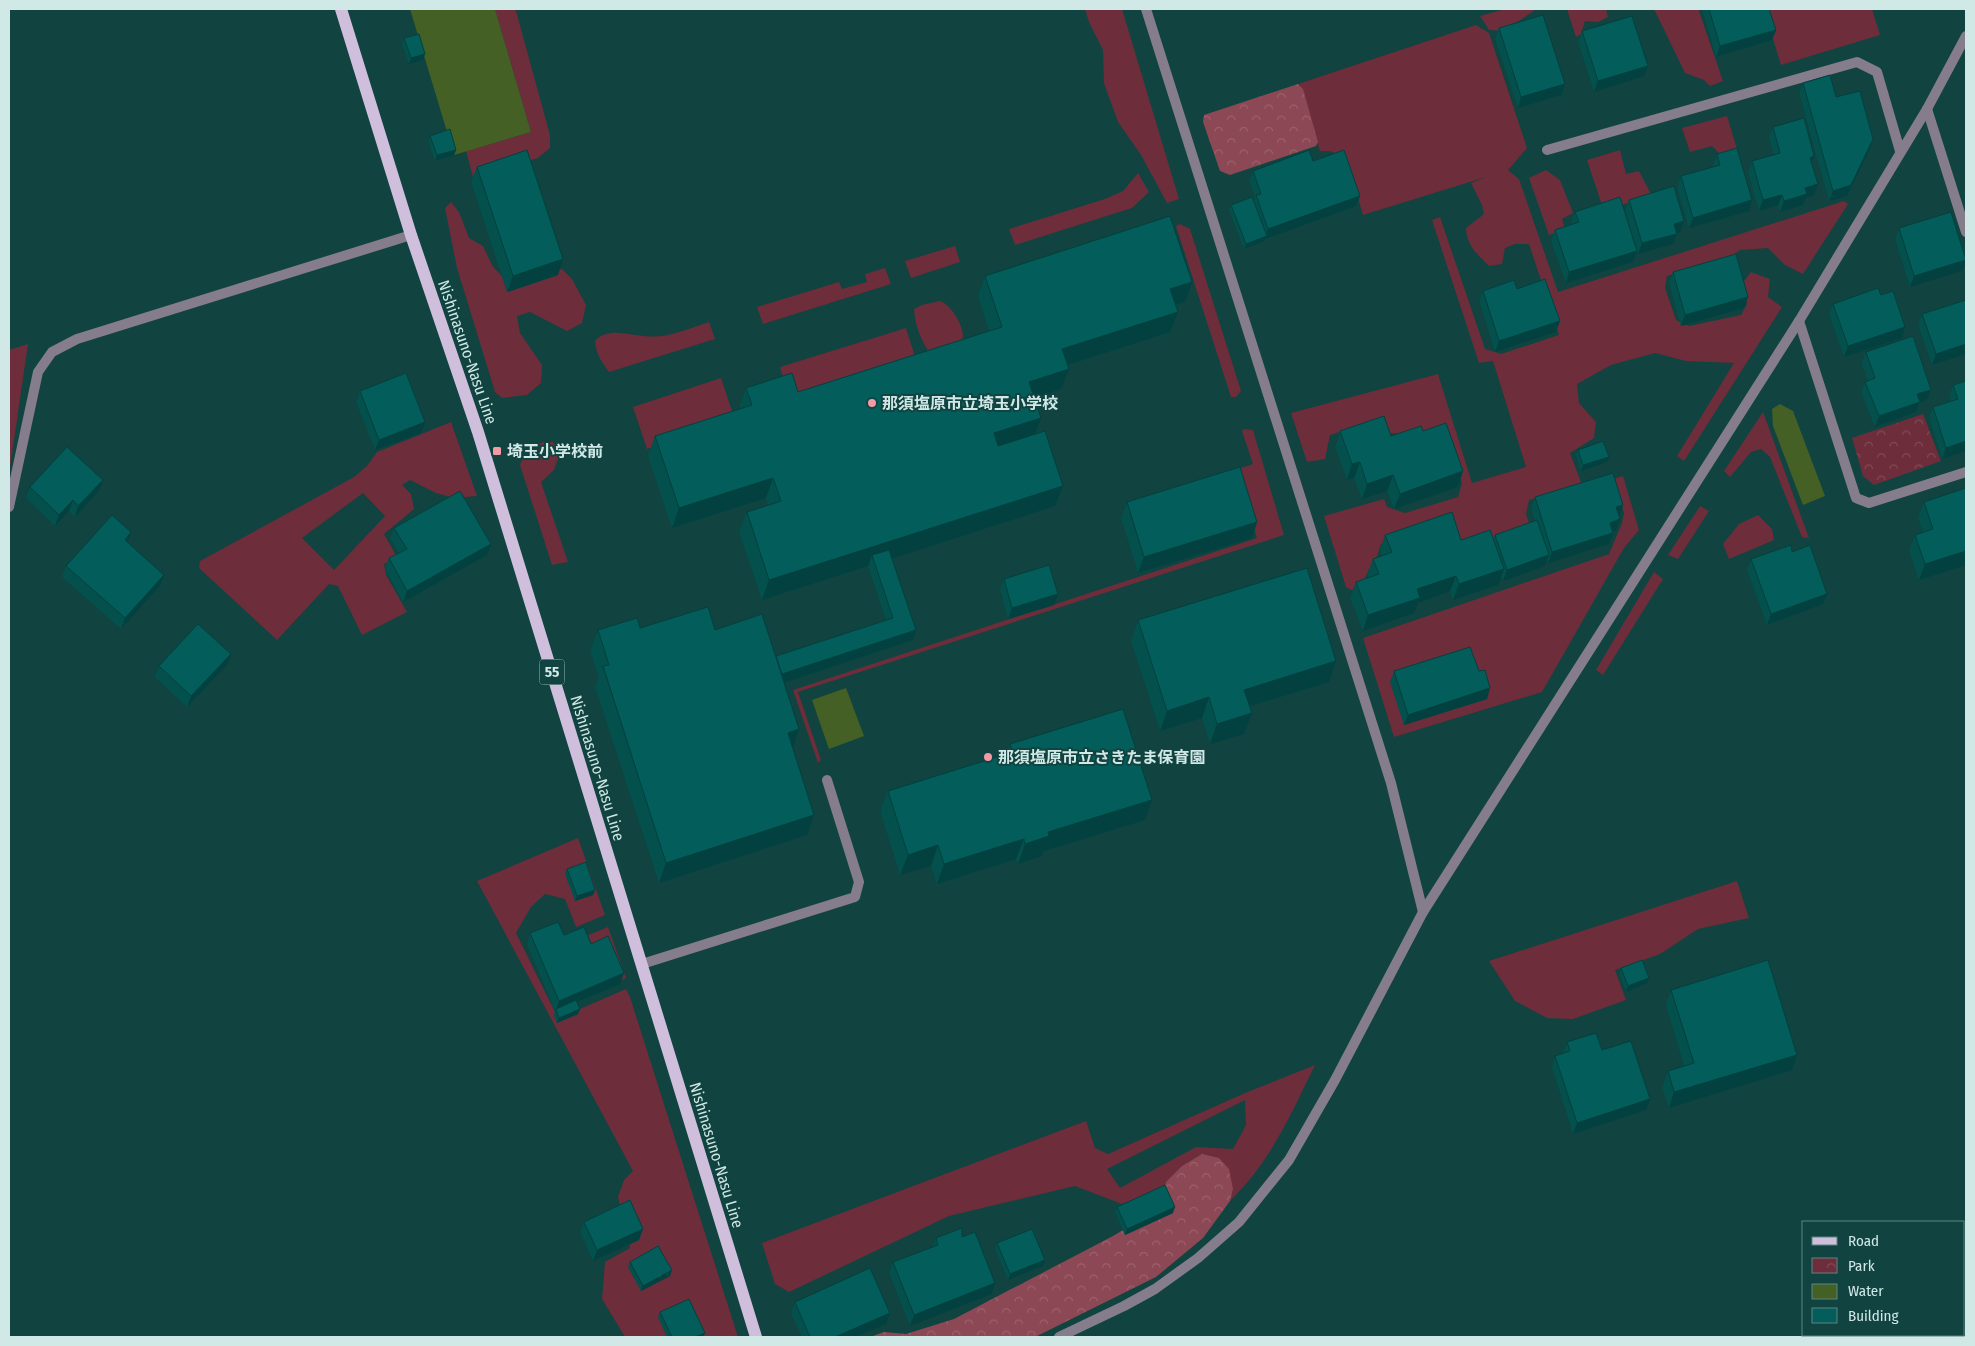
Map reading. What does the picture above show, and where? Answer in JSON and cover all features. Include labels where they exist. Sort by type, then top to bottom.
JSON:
[{"type":"main road","name":"Nishinasuno-Nasu Line","points":[[341,9],[411,235],[478,432],[756,1337]]},
{"type":"street","points":[[1146,9],[1391,783],[1422,912]]},
{"type":"street","points":[[1059,1337],[1156,1289],[1198,1258],[1239,1222],[1289,1160],[1335,1080],[1422,912],[1799,321],[1926,108],[1966,36]]},
{"type":"street","points":[[1547,150],[1857,62],[1877,72],[1900,151]]},
{"type":"street","points":[[1926,108],[1966,232]]},
{"type":"street","points":[[9,506],[38,372],[52,352],[77,339],[411,235]]},
{"type":"street","points":[[1799,321],[1856,498],[1869,503],[1966,472]]},
{"type":"street","points":[[642,964],[855,898],[859,882],[827,780]]},
{"type":"green space","points":[[495,9],[514,9],[516,11],[550,135],[550,148],[538,158],[473,177],[466,151],[531,132]]},
{"type":"green space","points":[[1085,9],[1122,9],[1179,199],[1167,203],[1141,155],[1118,122],[1104,83],[1103,50],[1089,22]]},
{"type":"green space","points":[[1505,9],[1536,9],[1505,31],[1489,30],[1480,16]]},
{"type":"green space","points":[[1567,9],[1606,9],[1608,17],[1598,22],[1585,21],[1581,34],[1576,37]]},
{"type":"green space","points":[[1654,9],[1700,9],[1699,11],[1723,81],[1710,86],[1704,80],[1685,73]]},
{"type":"green space","points":[[1764,9],[1872,9],[1880,35],[1781,65]]},
{"type":"green space","points":[[1476,25],[1489,33],[1527,148],[1508,170],[1519,179],[1558,292],[1844,201],[1848,204],[1803,274],[1785,265],[1768,248],[1740,250],[1726,261],[1667,276],[1665,288],[1676,320],[1689,326],[1741,315],[1747,304],[1742,284],[1751,272],[1770,279],[1768,297],[1782,307],[1684,461],[1677,456],[1734,363],[1686,361],[1655,353],[1611,365],[1577,384],[1579,403],[1596,422],[1594,438],[1570,453],[1582,485],[1529,500],[1526,514],[1531,528],[1457,549],[1439,523],[1381,544],[1376,559],[1377,566],[1369,569],[1364,580],[1364,586],[1351,590],[1346,587],[1324,516],[1384,499],[1387,507],[1405,513],[1458,497],[1462,483],[1442,430],[1431,435],[1389,433],[1376,420],[1330,435],[1325,459],[1307,462],[1291,413],[1438,374],[1472,483],[1526,467],[1493,361],[1479,363],[1432,220],[1440,217],[1485,349],[1501,354],[1559,335],[1529,244],[1515,244],[1505,248],[1502,264],[1489,266],[1468,240],[1466,228],[1484,214],[1482,205],[1471,183],[1486,177],[1363,215],[1347,159],[1330,151],[1320,151],[1298,84]]},
{"type":"green space","points":[[1298,84],[1303,89],[1318,142],[1316,146],[1230,175],[1220,171],[1203,122],[1204,115]]},
{"type":"green space","points":[[1727,116],[1740,159],[1720,154],[1712,146],[1690,152],[1682,128]]},
{"type":"green space","points":[[1620,150],[1626,174],[1639,171],[1651,194],[1620,206],[1602,205],[1587,160]]},
{"type":"green space","points":[[1546,170],[1560,180],[1573,213],[1562,219],[1565,230],[1549,235],[1529,178]]},
{"type":"green space","points":[[1138,173],[1149,192],[1132,208],[1015,245],[1009,229],[1105,199],[1123,191]]},
{"type":"green space","points":[[451,202],[459,212],[469,238],[483,246],[493,267],[512,286],[562,269],[572,279],[586,305],[582,323],[567,331],[530,312],[517,316],[520,333],[542,365],[541,383],[527,395],[502,398],[495,392],[457,268],[445,208]]},
{"type":"green space","points":[[1180,224],[1190,229],[1241,391],[1236,397],[1231,397],[1176,226]]},
{"type":"green space","points":[[955,246],[960,262],[911,278],[905,261]]},
{"type":"green space","points":[[885,268],[891,284],[763,324],[757,307],[839,282],[842,289],[867,282],[865,274]]},
{"type":"green space","points":[[940,301],[948,306],[955,315],[961,325],[963,337],[959,347],[931,355],[919,333],[914,309]]},
{"type":"green space","points":[[709,322],[715,339],[609,372],[596,350],[595,341],[605,334],[618,333],[652,337],[677,333]]},
{"type":"green space","points":[[906,328],[917,363],[791,402],[780,367]]},
{"type":"green space","points":[[28,344],[9,474],[9,350]]},
{"type":"green space","points":[[721,378],[735,420],[647,449],[633,407]]},
{"type":"green space","points":[[1763,412],[1809,538],[1802,537],[1770,457],[1761,449],[1751,452],[1730,477],[1724,471]]},
{"type":"green space","points":[[1923,414],[1941,461],[1874,485],[1863,476],[1852,438]]},
{"type":"green space","points":[[451,422],[477,496],[453,498],[436,493],[410,480],[402,485],[411,494],[414,509],[384,534],[397,557],[384,564],[386,575],[407,612],[362,635],[338,586],[329,584],[277,640],[199,568],[200,561],[354,477],[367,466],[377,452]],"holes":[[[363,493],[385,516],[334,570],[302,538]]]},
{"type":"green space","points":[[1244,429],[1253,430],[1284,535],[798,692],[821,760],[818,763],[793,690],[1257,538],[1235,470],[1253,464],[1242,431]]},
{"type":"green space","points":[[543,442],[553,442],[560,453],[554,470],[541,482],[568,562],[552,565],[520,465],[526,450]]},
{"type":"green space","points":[[1623,476],[1639,530],[1624,548],[1542,692],[1394,737],[1363,638],[1609,554],[1622,523],[1624,513],[1613,479]]},
{"type":"green space","points":[[1700,506],[1709,511],[1678,559],[1668,555]]},
{"type":"green space","points":[[1758,515],[1772,529],[1774,540],[1729,559],[1723,544],[1739,524]]},
{"type":"green space","points":[[1654,572],[1663,579],[1603,675],[1596,670]]},
{"type":"green space","points":[[578,838],[605,915],[576,927],[565,899],[545,894],[531,907],[516,933],[555,1012],[564,1016],[626,989],[738,1337],[625,1337],[602,1299],[605,1262],[630,1248],[618,1197],[624,1180],[633,1171],[477,881]]},
{"type":"green space","points":[[1737,881],[1749,918],[1698,929],[1660,954],[1615,970],[1626,1000],[1573,1019],[1547,1018],[1515,1001],[1489,961]]},
{"type":"green space","points":[[608,927],[626,978],[622,980],[593,947],[588,935]]},
{"type":"green space","points":[[1315,1065],[1288,1120],[1268,1154],[1257,1170],[1230,1201],[1233,1189],[1166,1182],[1163,1190],[1122,1204],[1075,1186],[949,1216],[789,1292],[775,1284],[762,1243],[1086,1121],[1095,1148],[1108,1154],[1245,1093]],"holes":[[[1245,1100],[1246,1125],[1233,1149],[1196,1147],[1120,1188],[1107,1169]]]},
{"type":"green space","points":[[1202,1154],[1219,1158],[1229,1169],[1233,1189],[1230,1201],[1203,1238],[1156,1277],[1035,1337],[870,1337],[884,1332],[906,1334],[954,1319],[1113,1236],[1159,1209],[1166,1182],[1182,1166]]},
{"type":"water","points":[[410,9],[495,9],[531,132],[454,155]]},
{"type":"water","points":[[1780,404],[1793,411],[1825,496],[1803,505],[1773,426],[1772,409]]},
{"type":"water","points":[[846,688],[864,736],[829,749],[812,700]]},
{"type":"building","points":[[1709,9],[1769,9],[1776,30],[1720,46]]},
{"type":"building","points":[[1543,15],[1565,84],[1521,97],[1499,28]]},
{"type":"building","points":[[1632,16],[1648,66],[1598,81],[1582,31]]},
{"type":"building","points":[[419,34],[425,54],[411,58],[404,38]]},
{"type":"building","points":[[1830,75],[1836,97],[1860,91],[1873,139],[1851,185],[1833,191],[1803,83]]},
{"type":"building","points":[[1804,118],[1814,156],[1810,158],[1818,184],[1805,188],[1807,194],[1784,201],[1782,195],[1763,200],[1752,161],[1780,153],[1773,127]]},
{"type":"building","points":[[450,129],[456,150],[437,155],[430,136]]},
{"type":"building","points":[[1737,148],[1752,200],[1693,218],[1681,176],[1720,165],[1717,154]]},
{"type":"building","points":[[527,150],[563,259],[513,276],[477,167]]},
{"type":"building","points":[[1309,150],[1313,161],[1344,150],[1360,196],[1268,229],[1256,195],[1261,194],[1253,171]]},
{"type":"building","points":[[1674,186],[1684,221],[1674,224],[1677,234],[1642,243],[1629,200]]},
{"type":"building","points":[[1252,197],[1267,236],[1246,244],[1231,205]]},
{"type":"building","points":[[1620,197],[1637,251],[1569,272],[1555,230],[1579,222],[1575,212]]},
{"type":"building","points":[[1951,212],[1966,260],[1914,276],[1899,228]]},
{"type":"building","points":[[1170,216],[1192,282],[1170,289],[1178,312],[1062,349],[1069,369],[1029,382],[1041,418],[994,433],[998,446],[1045,431],[1063,486],[769,580],[747,512],[781,501],[773,478],[679,508],[655,436],[752,405],[746,388],[792,373],[798,392],[1002,327],[985,276]]},
{"type":"building","points":[[1736,254],[1748,297],[1685,315],[1673,272]]},
{"type":"building","points":[[1545,279],[1560,321],[1499,341],[1483,291],[1514,280],[1517,289]]},
{"type":"building","points":[[1878,288],[1881,295],[1893,291],[1905,327],[1848,346],[1833,304]]},
{"type":"building","points":[[1966,300],[1966,344],[1936,354],[1922,314]]},
{"type":"building","points":[[1913,336],[1931,390],[1917,394],[1920,402],[1879,416],[1865,382],[1875,378],[1866,352]]},
{"type":"building","points":[[406,373],[425,422],[379,440],[360,391]]},
{"type":"building","points":[[1966,381],[1966,441],[1946,448],[1933,407],[1958,399],[1953,385]]},
{"type":"building","points":[[1384,416],[1391,436],[1421,426],[1423,431],[1446,423],[1463,471],[1400,494],[1393,475],[1367,484],[1360,462],[1352,464],[1340,431]]},
{"type":"building","points":[[1603,441],[1609,457],[1583,465],[1578,450]]},
{"type":"building","points":[[67,447],[103,480],[78,506],[73,500],[59,515],[30,487]]},
{"type":"building","points":[[1240,467],[1257,522],[1144,557],[1127,502]]},
{"type":"building","points":[[1613,473],[1623,505],[1616,507],[1620,519],[1610,523],[1613,533],[1552,552],[1535,497]]},
{"type":"building","points":[[1966,488],[1966,551],[1925,564],[1915,535],[1933,529],[1924,502]]},
{"type":"building","points":[[460,491],[491,544],[407,591],[389,558],[407,549],[394,528]]},
{"type":"building","points":[[1452,512],[1461,540],[1490,530],[1504,569],[1459,584],[1456,576],[1417,589],[1420,598],[1368,615],[1356,582],[1379,574],[1373,559],[1392,552],[1385,535]]},
{"type":"building","points":[[112,515],[131,532],[125,540],[164,575],[125,618],[66,566]]},
{"type":"building","points":[[1537,520],[1549,555],[1507,570],[1495,535]]},
{"type":"building","points":[[1791,545],[1792,552],[1810,545],[1827,594],[1771,614],[1751,559]]},
{"type":"building","points":[[889,550],[916,630],[782,674],[776,656],[893,618],[872,555]]},
{"type":"building","points":[[1049,565],[1058,594],[1012,608],[1004,579]]},
{"type":"building","points":[[1307,568],[1336,661],[1244,690],[1252,713],[1217,724],[1209,697],[1167,711],[1138,620]]},
{"type":"building","points":[[708,607],[715,630],[762,614],[799,729],[788,733],[814,815],[666,863],[603,666],[609,665],[598,630],[637,618],[640,628]]},
{"type":"building","points":[[198,624],[231,654],[191,696],[159,666]]},
{"type":"building","points":[[1470,647],[1479,671],[1485,670],[1490,688],[1408,715],[1394,671]]},
{"type":"building","points":[[1123,709],[1152,800],[1048,832],[1049,836],[1025,844],[1024,839],[944,864],[938,845],[908,855],[888,791],[1013,752],[1010,744]]},
{"type":"building","points":[[586,862],[595,890],[577,896],[567,869]]},
{"type":"building","points":[[558,922],[564,935],[584,927],[591,944],[608,936],[624,973],[559,1001],[530,933]]},
{"type":"building","points":[[1642,960],[1649,978],[1628,986],[1621,968]]},
{"type":"building","points":[[1768,960],[1797,1055],[1674,1092],[1668,1071],[1694,1063],[1671,990]]},
{"type":"building","points":[[576,1000],[580,1009],[559,1018],[556,1009]]},
{"type":"building","points":[[1596,1033],[1602,1050],[1631,1041],[1650,1099],[1577,1123],[1555,1056],[1570,1051],[1567,1042]]},
{"type":"building","points":[[1165,1185],[1175,1207],[1127,1229],[1117,1207]]},
{"type":"building","points":[[630,1200],[643,1229],[597,1250],[584,1222]]},
{"type":"building","points":[[962,1228],[962,1237],[975,1232],[995,1283],[914,1315],[893,1262],[938,1245],[936,1238]]},
{"type":"building","points":[[1032,1229],[1045,1260],[1010,1274],[997,1243]]},
{"type":"building","points":[[658,1246],[672,1270],[643,1286],[630,1262]]},
{"type":"building","points":[[870,1268],[890,1313],[835,1337],[810,1337],[795,1302]]},
{"type":"building","points":[[689,1299],[705,1333],[695,1337],[672,1337],[660,1312]]},
{"type":"place","name":"那須塩原市立埼玉小学校","points":[[872,403]]},
{"type":"place","name":"埼玉小学校前","points":[[497,451]]},
{"type":"place","name":"那須塩原市立さきたま保育園","points":[[988,757]]}]
